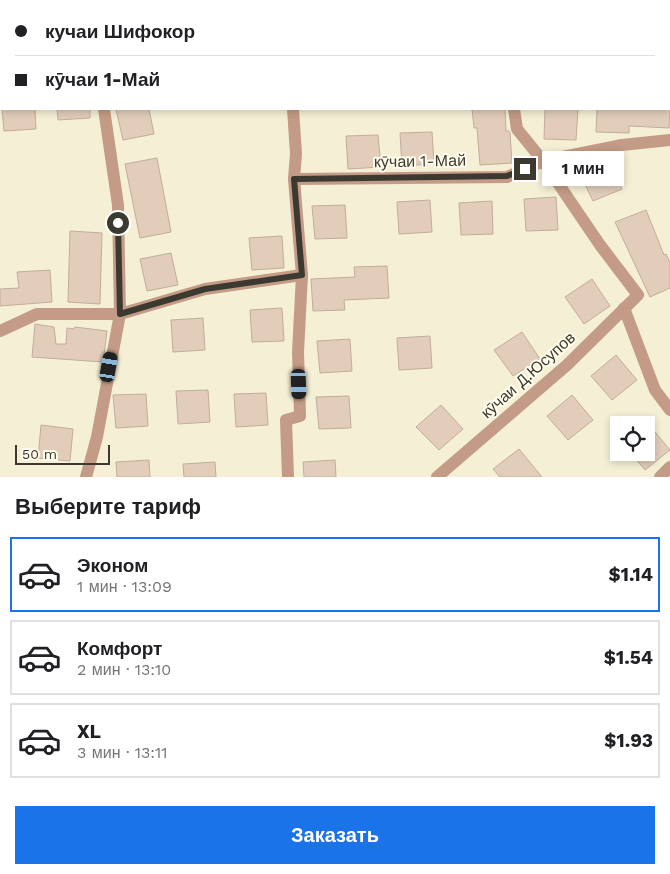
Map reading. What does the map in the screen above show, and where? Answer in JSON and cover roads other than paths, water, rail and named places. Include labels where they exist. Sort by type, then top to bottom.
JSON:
[{"type":"street","points":[[86,476],[97,438],[120,314],[118,205],[104,110]]},
{"type":"street","points":[[288,476],[286,420],[300,416],[298,352],[302,275],[294,179],[296,154],[293,110]]},
{"type":"street","points":[[514,110],[516,129],[542,161]]},
{"type":"street","name":"кӯчаи 1-Май","points":[[294,179],[507,176],[542,161],[622,145],[670,140]]},
{"type":"street","name":"кӯчаи Д.Юсупов","points":[[437,476],[567,365],[638,294],[600,245],[542,161]]},
{"type":"street","points":[[0,331],[37,314],[120,314],[205,289],[302,275]]},
{"type":"street","points":[[624,308],[655,390],[670,410]]},
{"type":"street","points":[[660,476],[670,468]]}]
